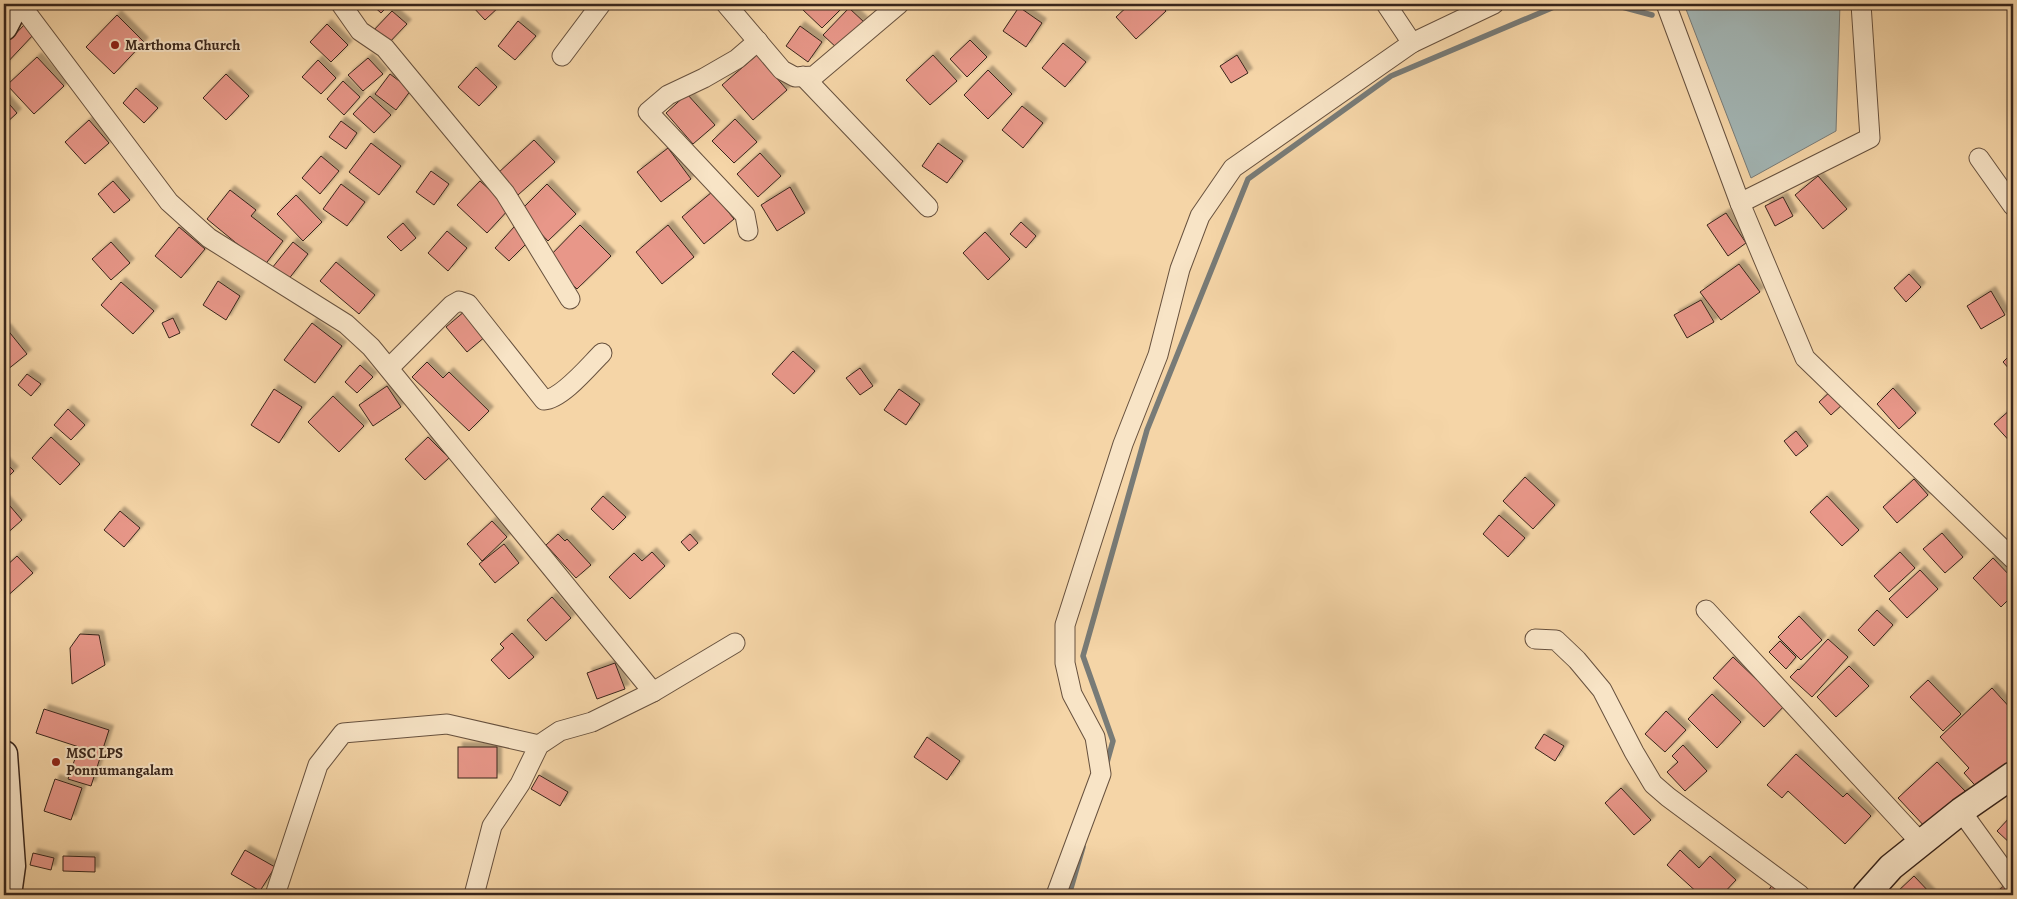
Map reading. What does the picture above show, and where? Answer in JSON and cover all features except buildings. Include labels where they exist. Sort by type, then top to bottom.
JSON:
[{"type":"street","points":[[4,27],[16,4]]},
{"type":"street","points":[[20,4],[169,202],[209,238],[346,324],[371,347],[653,692]]},
{"type":"street","points":[[341,4],[360,31],[385,48],[505,193],[570,299]]},
{"type":"street","points":[[562,56],[601,4]]},
{"type":"street","points":[[726,4],[782,70],[796,77],[814,76],[820,72],[899,4]]},
{"type":"street","points":[[1386,4],[1412,43]]},
{"type":"street","points":[[1056,895],[1101,774],[1096,737],[1072,694],[1065,663],[1066,625],[1122,444],[1158,355],[1180,269],[1200,216],[1233,168],[1412,43],[1494,4]]},
{"type":"street","points":[[1666,4],[1740,203],[1805,358],[2013,559]]},
{"type":"street","points":[[1740,203],[1870,138],[1861,4]]},
{"type":"street","points":[[748,231],[745,215],[648,112],[668,95],[712,74],[737,59],[758,41]]},
{"type":"street","points":[[803,76],[928,207]]},
{"type":"street","points":[[1980,158],[2013,206]]},
{"type":"street","points":[[388,368],[452,305],[460,301],[468,304],[544,400],[550,400],[565,390],[602,353]]},
{"type":"street","points":[[1706,610],[1921,843]]},
{"type":"street","points":[[1535,639],[1556,640],[1578,660],[1602,690],[1653,784],[1800,895]]},
{"type":"street","points":[[474,895],[492,826],[520,784],[539,745],[560,731],[592,722],[653,692],[735,643]]},
{"type":"street","points":[[275,895],[318,765],[343,733],[447,724],[539,745]]},
{"type":"street","points":[[4,754],[12,866],[8,895]]},
{"type":"street","points":[[1866,895],[1891,867],[1961,812],[2013,775]]},
{"type":"street","points":[[1961,812],[2013,884]]},
{"type":"shaded area","points":[[1684,4],[1840,4],[1836,131],[1751,178]]},
{"type":"waterway","points":[[1106,766],[1113,741],[1083,656],[1147,430],[1248,179],[1391,76],[1561,4]]},
{"type":"waterway","points":[[1611,4],[1652,15]]},
{"type":"waterway","points":[[1069,895],[1083,847]]},
{"type":"place","name":"Marthoma Church","points":[[115,45]]},
{"type":"place","name":"MSC LPS Ponnumangalam","points":[[56,762]]}]
